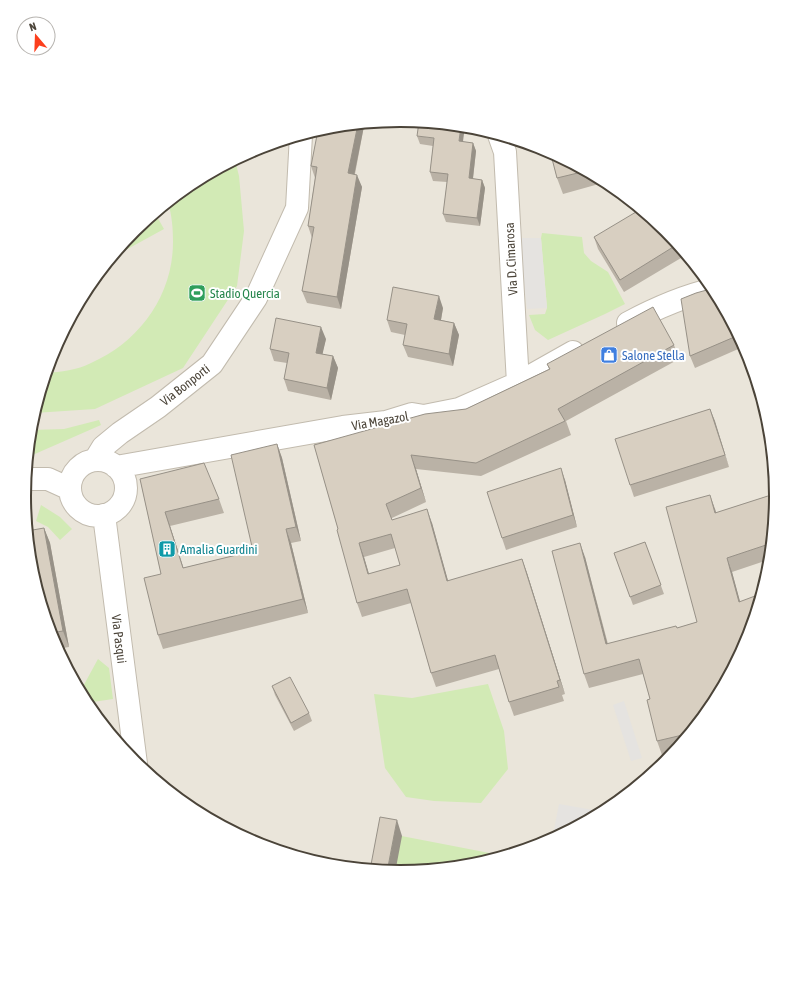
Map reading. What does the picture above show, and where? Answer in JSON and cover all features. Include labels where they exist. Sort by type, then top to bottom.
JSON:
[{"type":"street","name":"Via Bonporti","points":[[95,460],[103,447],[120,433],[158,406],[212,364],[256,298],[297,208],[301,141]]},
{"type":"street","name":"Via D. Cimarosa","points":[[501,142],[505,152],[518,383]]},
{"type":"street","points":[[614,331],[654,310],[697,293],[708,290]]},
{"type":"street","name":"Via Magazol","points":[[116,467],[343,427],[386,422],[412,414],[424,416],[459,409],[518,383],[594,341]]},
{"type":"street","points":[[95,460],[106,461],[116,467],[123,476],[126,488],[123,501],[115,510],[104,515],[91,515],[80,510],[73,501],[70,489],[71,479],[76,470],[85,463],[95,460]]},
{"type":"street","points":[[32,479],[48,479],[70,489]]},
{"type":"street","name":"Via Pasqui","points":[[104,515],[135,753]]},
{"type":"shaded area","points":[[400,127],[449,130],[473,134],[519,147],[564,165],[606,189],[644,219],[662,235],[694,272],[708,291],[732,333],[742,355],[757,401],[763,424],[769,472],[770,496],[767,545],[763,569],[750,615],[732,660],[708,702],[678,740],[662,758],[625,790],[606,804],[564,828],[542,838],[496,853],[473,859],[425,865],[400,866],[352,863],[328,859],[282,846],[237,828],[195,804],[157,774],[139,758],[107,721],[93,702],[69,660],[59,638],[44,592],[38,569],[32,521],[31,496],[34,448],[38,424],[51,378],[69,333],[93,291],[123,253],[139,235],[176,203],[195,189],[237,165],[259,155],[305,140],[328,134],[376,128]]},
{"type":"shaded area","points":[[519,238],[541,238],[547,308],[527,309]]},
{"type":"shaded area","points":[[624,701],[642,758],[631,761],[613,705]]},
{"type":"shaded area","points":[[559,804],[595,810],[564,828],[553,833]]},
{"type":"green space","name":"Stadio Quercia","points":[[236,165],[239,176],[244,231],[237,286],[183,368],[95,409],[41,413],[53,372],[75,369],[108,354],[124,343],[138,330],[150,315],[160,298],[167,281],[173,242],[169,209],[176,203],[195,189]]},
{"type":"green space","points":[[158,218],[164,229],[126,250],[139,235]]},
{"type":"green space","points":[[542,233],[582,237],[584,253],[591,261],[608,272],[625,304],[548,340],[535,330],[529,315],[545,314],[547,308],[541,238]]},
{"type":"green space","points":[[99,420],[101,425],[33,455],[37,430],[64,429]]},
{"type":"green space","points":[[41,505],[60,517],[72,529],[60,540],[48,527],[36,521]]},
{"type":"green space","points":[[98,659],[109,668],[113,699],[93,702],[84,685]]},
{"type":"green space","points":[[488,684],[504,731],[508,769],[481,803],[434,801],[406,797],[385,768],[374,694],[412,698]]},
{"type":"green space","points":[[386,833],[493,854],[449,863],[400,866],[380,865]]},
{"type":"building","points":[[418,128],[449,130],[460,132],[459,141],[473,143],[469,178],[482,180],[477,218],[443,214],[448,174],[430,172],[434,138],[417,136]]},
{"type":"building","points":[[357,130],[348,173],[357,175],[337,297],[302,291],[314,227],[308,226],[317,167],[311,166],[317,137]]},
{"type":"building","points":[[552,160],[578,173],[557,178]]},
{"type":"building","points":[[636,212],[662,235],[673,247],[620,280],[594,237]]},
{"type":"building","points":[[393,287],[439,296],[434,319],[454,323],[449,354],[403,345],[407,324],[387,320]]},
{"type":"building","points":[[707,290],[734,337],[690,356],[681,299]]},
{"type":"building","points":[[653,307],[674,345],[558,409],[565,421],[476,463],[411,455],[421,488],[386,504],[392,520],[427,509],[447,581],[522,559],[560,680],[557,681],[559,687],[509,702],[495,655],[431,673],[407,589],[357,603],[314,445],[425,414],[466,409],[550,369],[547,364]],"holes":[[[391,534],[400,565],[368,574],[359,543]]]},
{"type":"building","points":[[276,318],[321,327],[316,353],[333,356],[327,388],[284,379],[289,353],[270,349]]},
{"type":"building","points":[[710,409],[725,455],[630,485],[615,439]]},
{"type":"building","points":[[277,444],[296,527],[286,529],[303,599],[158,635],[144,578],[161,574],[140,479],[204,463],[219,499],[165,512],[183,568],[253,551],[231,455]]},
{"type":"building","points":[[561,468],[573,515],[502,538],[487,492]]},
{"type":"building","points":[[710,495],[715,513],[770,495],[767,545],[727,558],[739,602],[756,596],[742,638],[732,660],[708,702],[682,735],[657,741],[647,700],[650,699],[639,659],[584,674],[552,551],[580,543],[606,644],[697,622],[666,507]]},
{"type":"building","points":[[44,528],[63,631],[57,632],[44,592],[38,569],[33,530]]},
{"type":"building","points":[[645,542],[661,585],[630,597],[614,553]]},
{"type":"building","points":[[290,677],[309,713],[291,723],[272,686]]},
{"type":"building","points":[[380,817],[397,820],[388,866],[371,865]]},
{"type":"place","name":"Stadio Quercia","points":[[197,293]]},
{"type":"place","name":"Salone Stella","points":[[609,355]]},
{"type":"place","name":"Amalia Guardini","points":[[167,549]]}]
